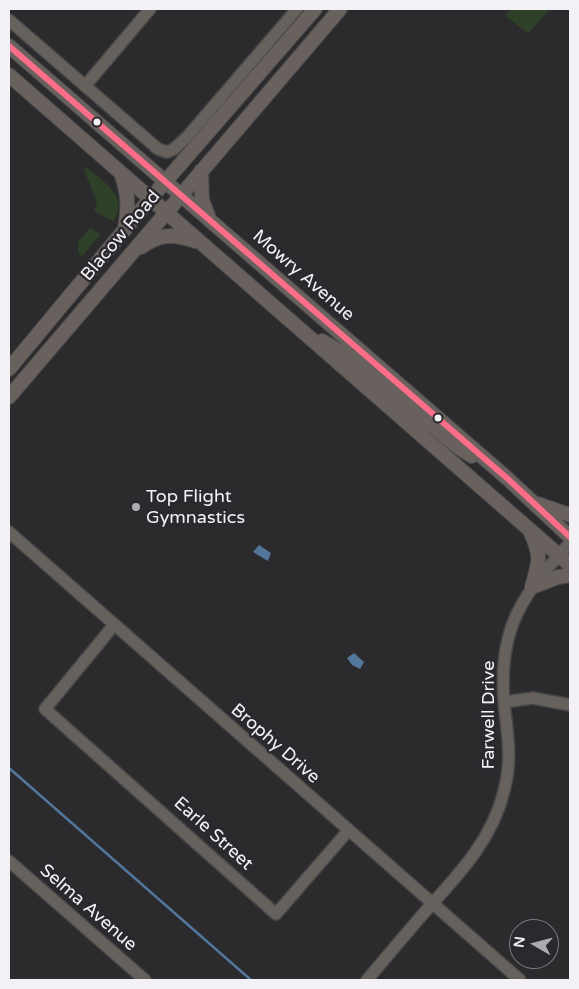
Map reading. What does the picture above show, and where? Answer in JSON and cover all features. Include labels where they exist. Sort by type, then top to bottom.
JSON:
[{"type":"main road","name":"Blacow Road","points":[[9,369],[151,198],[315,9]]},
{"type":"main road","name":"Blacow Road","points":[[9,396],[340,9]]},
{"type":"main road","name":"Mowry Avenue","points":[[9,46],[495,468],[570,538]]},
{"type":"main road","points":[[9,74],[381,402],[570,565]]},
{"type":"main road","points":[[201,171],[202,200],[209,219]]},
{"type":"main road","points":[[121,172],[127,191],[129,207],[125,229]]},
{"type":"main road","points":[[123,262],[147,243],[162,236],[181,236],[202,243]]},
{"type":"main road","points":[[292,322],[341,352],[388,392],[399,395],[407,392]]},
{"type":"main road","points":[[381,402],[385,398],[408,406],[452,445],[495,468]]},
{"type":"main road","points":[[533,503],[570,515]]},
{"type":"main road","points":[[528,528],[539,551],[540,559],[532,587]]},
{"type":"main road","points":[[532,587],[558,577],[570,575]]},
{"type":"street","points":[[85,86],[150,9]]},
{"type":"street","points":[[9,20],[158,148],[166,152],[174,149],[187,137],[296,9]]},
{"type":"street","name":"Brophy Drive","points":[[9,532],[432,905],[520,980]]},
{"type":"street","name":"Farwell Drive","points":[[367,980],[469,862],[490,829],[504,792],[510,747],[503,680],[507,646],[514,615],[532,587],[570,543]]},
{"type":"street","name":"Earle Street","points":[[114,625],[45,709],[276,914],[348,831]]},
{"type":"street","points":[[504,702],[533,698],[570,705]]},
{"type":"street","name":"Selma Avenue","points":[[9,861],[145,980]]},
{"type":"green space","points":[[511,9],[550,9],[528,34],[505,15]]},
{"type":"green space","points":[[86,167],[107,184],[117,197],[119,204],[118,212],[113,221],[94,211],[97,202],[84,170]]},
{"type":"green space","points":[[90,228],[99,233],[99,236],[82,257],[78,252],[78,242]]},
{"type":"water","points":[[259,545],[271,553],[268,561],[253,552]]},
{"type":"water","points":[[354,653],[364,662],[360,669],[352,665],[347,658]]},
{"type":"waterway","points":[[9,768],[251,980]]},
{"type":"transit line","points":[[9,46],[508,479],[570,537]]},
{"type":"place","name":"Top Flight Gymnastics","points":[[136,507]]}]
